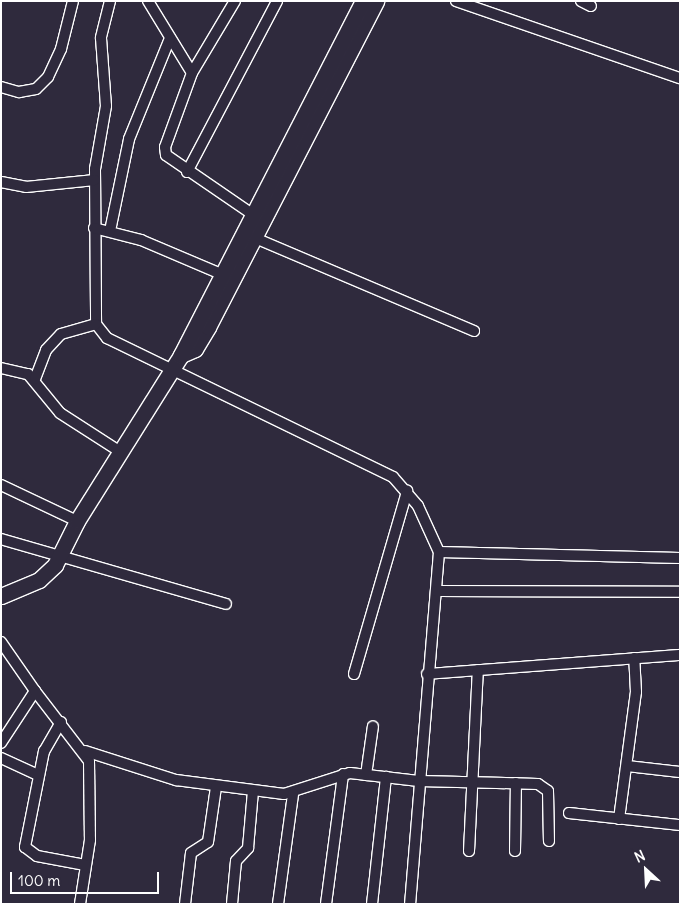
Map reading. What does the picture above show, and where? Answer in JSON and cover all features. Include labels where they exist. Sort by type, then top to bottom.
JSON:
[{"type":"street","points":[[1,87],[19,92],[36,89],[48,77],[62,49],[73,1]]},
{"type":"street","points":[[110,1],[101,38],[106,106],[95,180],[96,324],[107,338],[260,416],[393,477],[407,492],[438,552],[436,591],[429,644],[410,904]]},
{"type":"street","points":[[148,1],[192,73]]},
{"type":"street","points":[[234,1],[192,73],[165,147],[169,160],[258,218]]},
{"type":"street","points":[[187,172],[252,56],[277,1]]},
{"type":"street","points":[[1,596],[50,572],[77,521],[119,451],[181,355],[195,349],[228,277],[363,1]]},
{"type":"street","points":[[228,277],[255,238],[258,218],[376,1]]},
{"type":"street","points":[[456,1],[680,78]]},
{"type":"street","points":[[581,1],[591,6]]},
{"type":"street","points":[[110,230],[129,138],[170,38]]},
{"type":"street","points":[[1,182],[26,187],[95,180]]},
{"type":"street","points":[[94,228],[110,230],[228,277]]},
{"type":"street","points":[[255,238],[474,331]]},
{"type":"street","points":[[35,379],[46,350],[61,334],[96,324]]},
{"type":"street","points":[[1,368],[35,379],[60,413],[119,451]]},
{"type":"street","points":[[1,485],[77,521]]},
{"type":"street","points":[[354,674],[407,492]]},
{"type":"street","points":[[1,539],[60,553],[226,604]]},
{"type":"street","points":[[438,552],[680,558]]},
{"type":"street","points":[[436,591],[680,592]]},
{"type":"street","points":[[1,642],[35,691],[85,750],[176,780],[253,791],[293,794],[343,774],[545,786],[549,841]]},
{"type":"street","points":[[428,671],[478,670],[680,654]]},
{"type":"street","points":[[619,819],[636,692],[634,658]]},
{"type":"street","points":[[469,851],[478,670]]},
{"type":"street","points":[[1,743],[35,691]]},
{"type":"street","points":[[61,722],[44,752],[25,839],[28,852],[86,865]]},
{"type":"street","points":[[366,774],[373,726]]},
{"type":"street","points":[[80,904],[92,814],[85,750]]},
{"type":"street","points":[[1,758],[38,775]]},
{"type":"street","points":[[627,766],[680,772]]},
{"type":"street","points":[[326,904],[343,774]]},
{"type":"street","points":[[372,904],[386,777]]},
{"type":"street","points":[[515,851],[516,783]]},
{"type":"street","points":[[185,904],[191,853],[208,842],[216,787]]},
{"type":"street","points":[[232,904],[236,861],[248,848],[253,791]]},
{"type":"street","points":[[278,904],[293,794]]},
{"type":"street","points":[[569,813],[680,825]]}]
